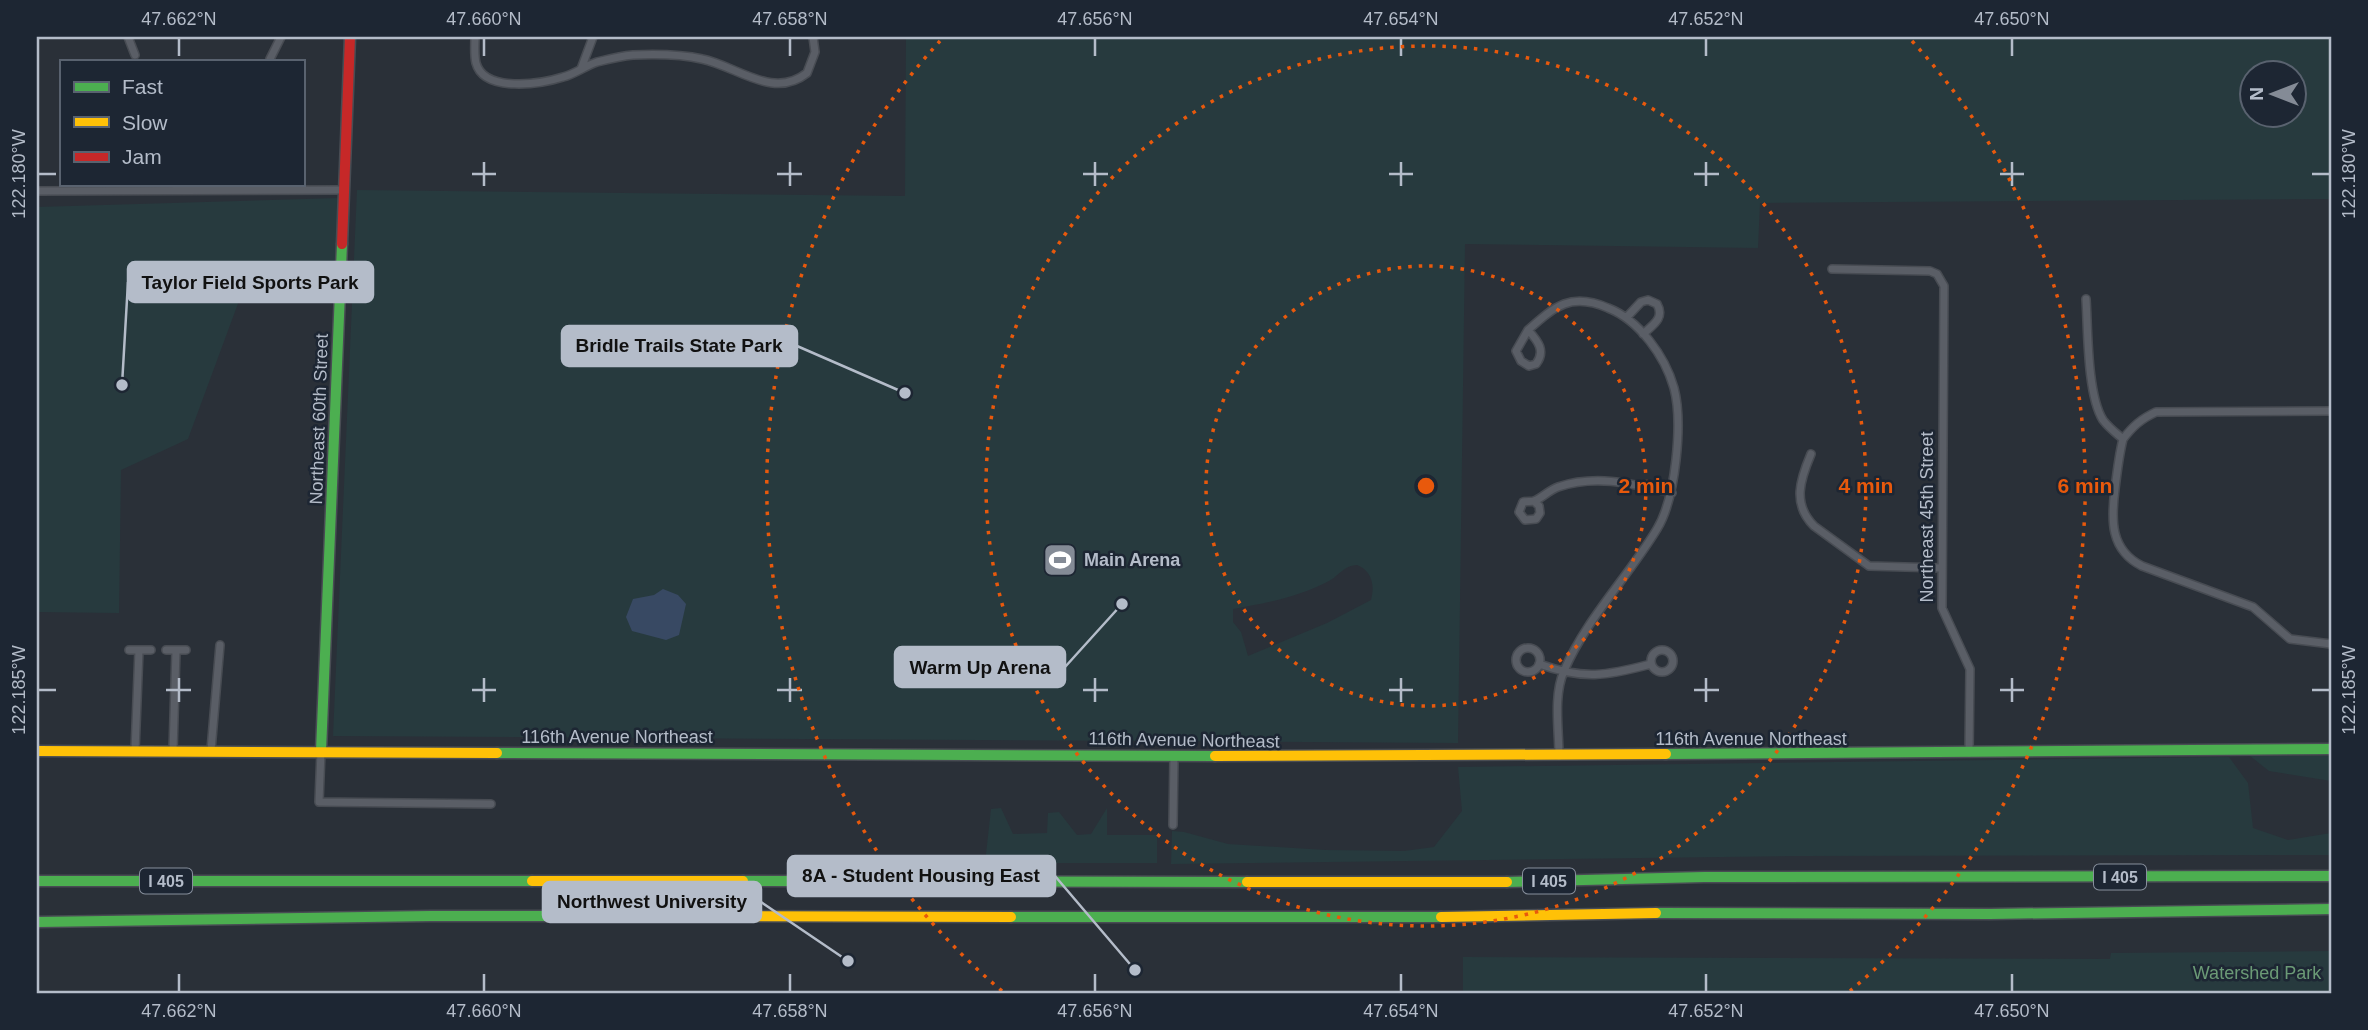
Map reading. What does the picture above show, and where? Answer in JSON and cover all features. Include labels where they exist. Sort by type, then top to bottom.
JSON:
[{"type":"main road","name":"Northeast 60th Street","points":[[321,751],[350,37]]},
{"type":"main road","name":"116th Avenue Northeast","points":[[37,751],[1559,756],[2331,749]]},
{"type":"main road","name":"I 405","points":[[37,881],[1190,883],[1525,882],[1704,877],[2331,876]]},
{"type":"main road","name":"I 405","points":[[37,922],[430,916],[1355,918],[1701,912],[1990,914],[2331,909]]},
{"type":"street","points":[[128,37],[132,58]]},
{"type":"street","points":[[269,60],[277,50],[281,37]]},
{"type":"street","points":[[475,37],[477,65],[484,77],[500,82],[532,84],[565,77],[623,56],[675,55],[705,60],[754,79],[789,84],[807,73],[815,52],[813,37]]},
{"type":"street","points":[[581,69],[593,37]]},
{"type":"street","points":[[37,191],[343,190]]},
{"type":"street","name":"Northeast 45th Street","points":[[1832,269],[1930,271],[1939,276],[1944,286],[1941,568],[1943,614],[1970,669],[1969,753]]},
{"type":"street","points":[[2086,299],[2088,343],[2096,405],[2103,419],[2123,439]]},
{"type":"street","points":[[1528,330],[1542,350],[1541,358],[1536,364],[1529,366],[1521,361],[1516,351],[1528,330],[1553,308],[1580,300],[1611,308],[1636,325],[1662,360],[1674,388],[1677,417],[1672,493],[1658,527],[1592,621],[1563,672],[1558,690],[1559,756]]},
{"type":"street","points":[[1626,318],[1641,302],[1648,300],[1657,304],[1661,312],[1659,319],[1643,334]]},
{"type":"street","points":[[2331,411],[2156,412],[2133,425],[2123,439],[2112,515],[2117,544],[2133,561],[2253,607],[2290,639],[2331,644]]},
{"type":"street","points":[[1811,454],[1803,474],[1800,501],[1807,518],[1814,526],[1857,558],[1874,567],[1941,568]]},
{"type":"street","points":[[1534,501],[1555,488],[1590,480],[1622,482],[1672,493]]},
{"type":"street","points":[[211,750],[220,645]]},
{"type":"street","points":[[129,650],[151,650]]},
{"type":"street","points":[[135,751],[139,650]]},
{"type":"street","points":[[166,650],[186,650]]},
{"type":"street","points":[[173,751],[176,650]]},
{"type":"street","points":[[1539,664],[1581,675],[1608,674],[1651,664]]},
{"type":"street","name":"Northeast 60th Street","points":[[321,751],[319,802],[491,804]]},
{"type":"street","points":[[1173,825],[1174,755]]},
{"type":"green space","points":[[906,37],[2331,37],[2331,199],[1760,203],[1758,248],[1465,244],[1458,743],[333,736],[357,190],[905,196]],"holes":[[[1357,565],[1371,579],[1371,600],[1327,623],[1248,656],[1241,632],[1233,622],[1233,609],[1306,591],[1329,581],[1348,567]]]},
{"type":"green space","points":[[339,198],[335,264],[262,263],[243,290],[188,439],[121,470],[119,613],[37,612],[37,207]]},
{"type":"green space","points":[[2250,756],[2331,756],[2331,781],[2269,771]]},
{"type":"green space","points":[[2229,757],[2248,783],[2253,828],[2288,840],[2331,833],[2331,855],[1796,856],[1171,864],[1172,831],[1228,844],[1326,850],[1404,851],[1434,847],[1462,811],[1458,767]]},
{"type":"green space","points":[[1001,808],[1013,834],[1047,833],[1048,813],[1059,812],[1077,835],[1091,834],[1107,808],[1107,835],[1157,835],[1157,863],[985,863],[991,809]]},
{"type":"green space","name":"Watershed Park","points":[[2331,951],[2331,993],[1463,993],[1463,957],[2110,959],[2111,953]]},
{"type":"water","points":[[663,589],[678,595],[686,604],[679,635],[666,640],[632,631],[626,617],[633,599],[654,595]]},
{"type":"traffic: fast","points":[[321,751],[342,244]]},
{"type":"traffic: fast","points":[[1666,754],[2331,749]]},
{"type":"traffic: fast","points":[[497,753],[1215,756]]},
{"type":"traffic: fast","points":[[1507,882],[1704,877],[2331,876]]},
{"type":"traffic: fast","points":[[37,881],[532,881]]},
{"type":"traffic: fast","points":[[743,881],[1247,882]]},
{"type":"traffic: fast","points":[[1656,913],[1990,914],[2331,909]]},
{"type":"traffic: fast","points":[[37,922],[619,916]]},
{"type":"traffic: fast","points":[[1011,917],[1441,917]]},
{"type":"traffic: slow","points":[[37,751],[497,753]]},
{"type":"traffic: slow","points":[[1215,756],[1666,754]]},
{"type":"traffic: slow","points":[[532,881],[743,881]]},
{"type":"traffic: slow","points":[[1247,882],[1507,882]]},
{"type":"traffic: slow","points":[[1441,917],[1656,913]]},
{"type":"traffic: slow","points":[[619,916],[1011,917]]},
{"type":"traffic: jam","points":[[342,244],[350,37]]},
{"type":"place","name":"Taylor Field Sports Park","points":[[122,385]]},
{"type":"place","name":"Bridle Trails State Park","points":[[905,393]]},
{"type":"place","name":"Main Arena","points":[[1060,560]]},
{"type":"place","name":"Warm Up Arena","points":[[1122,604]]},
{"type":"place","name":"Northwest University","points":[[848,961]]},
{"type":"place","name":"8A - Student Housing East","points":[[1135,970]]}]
